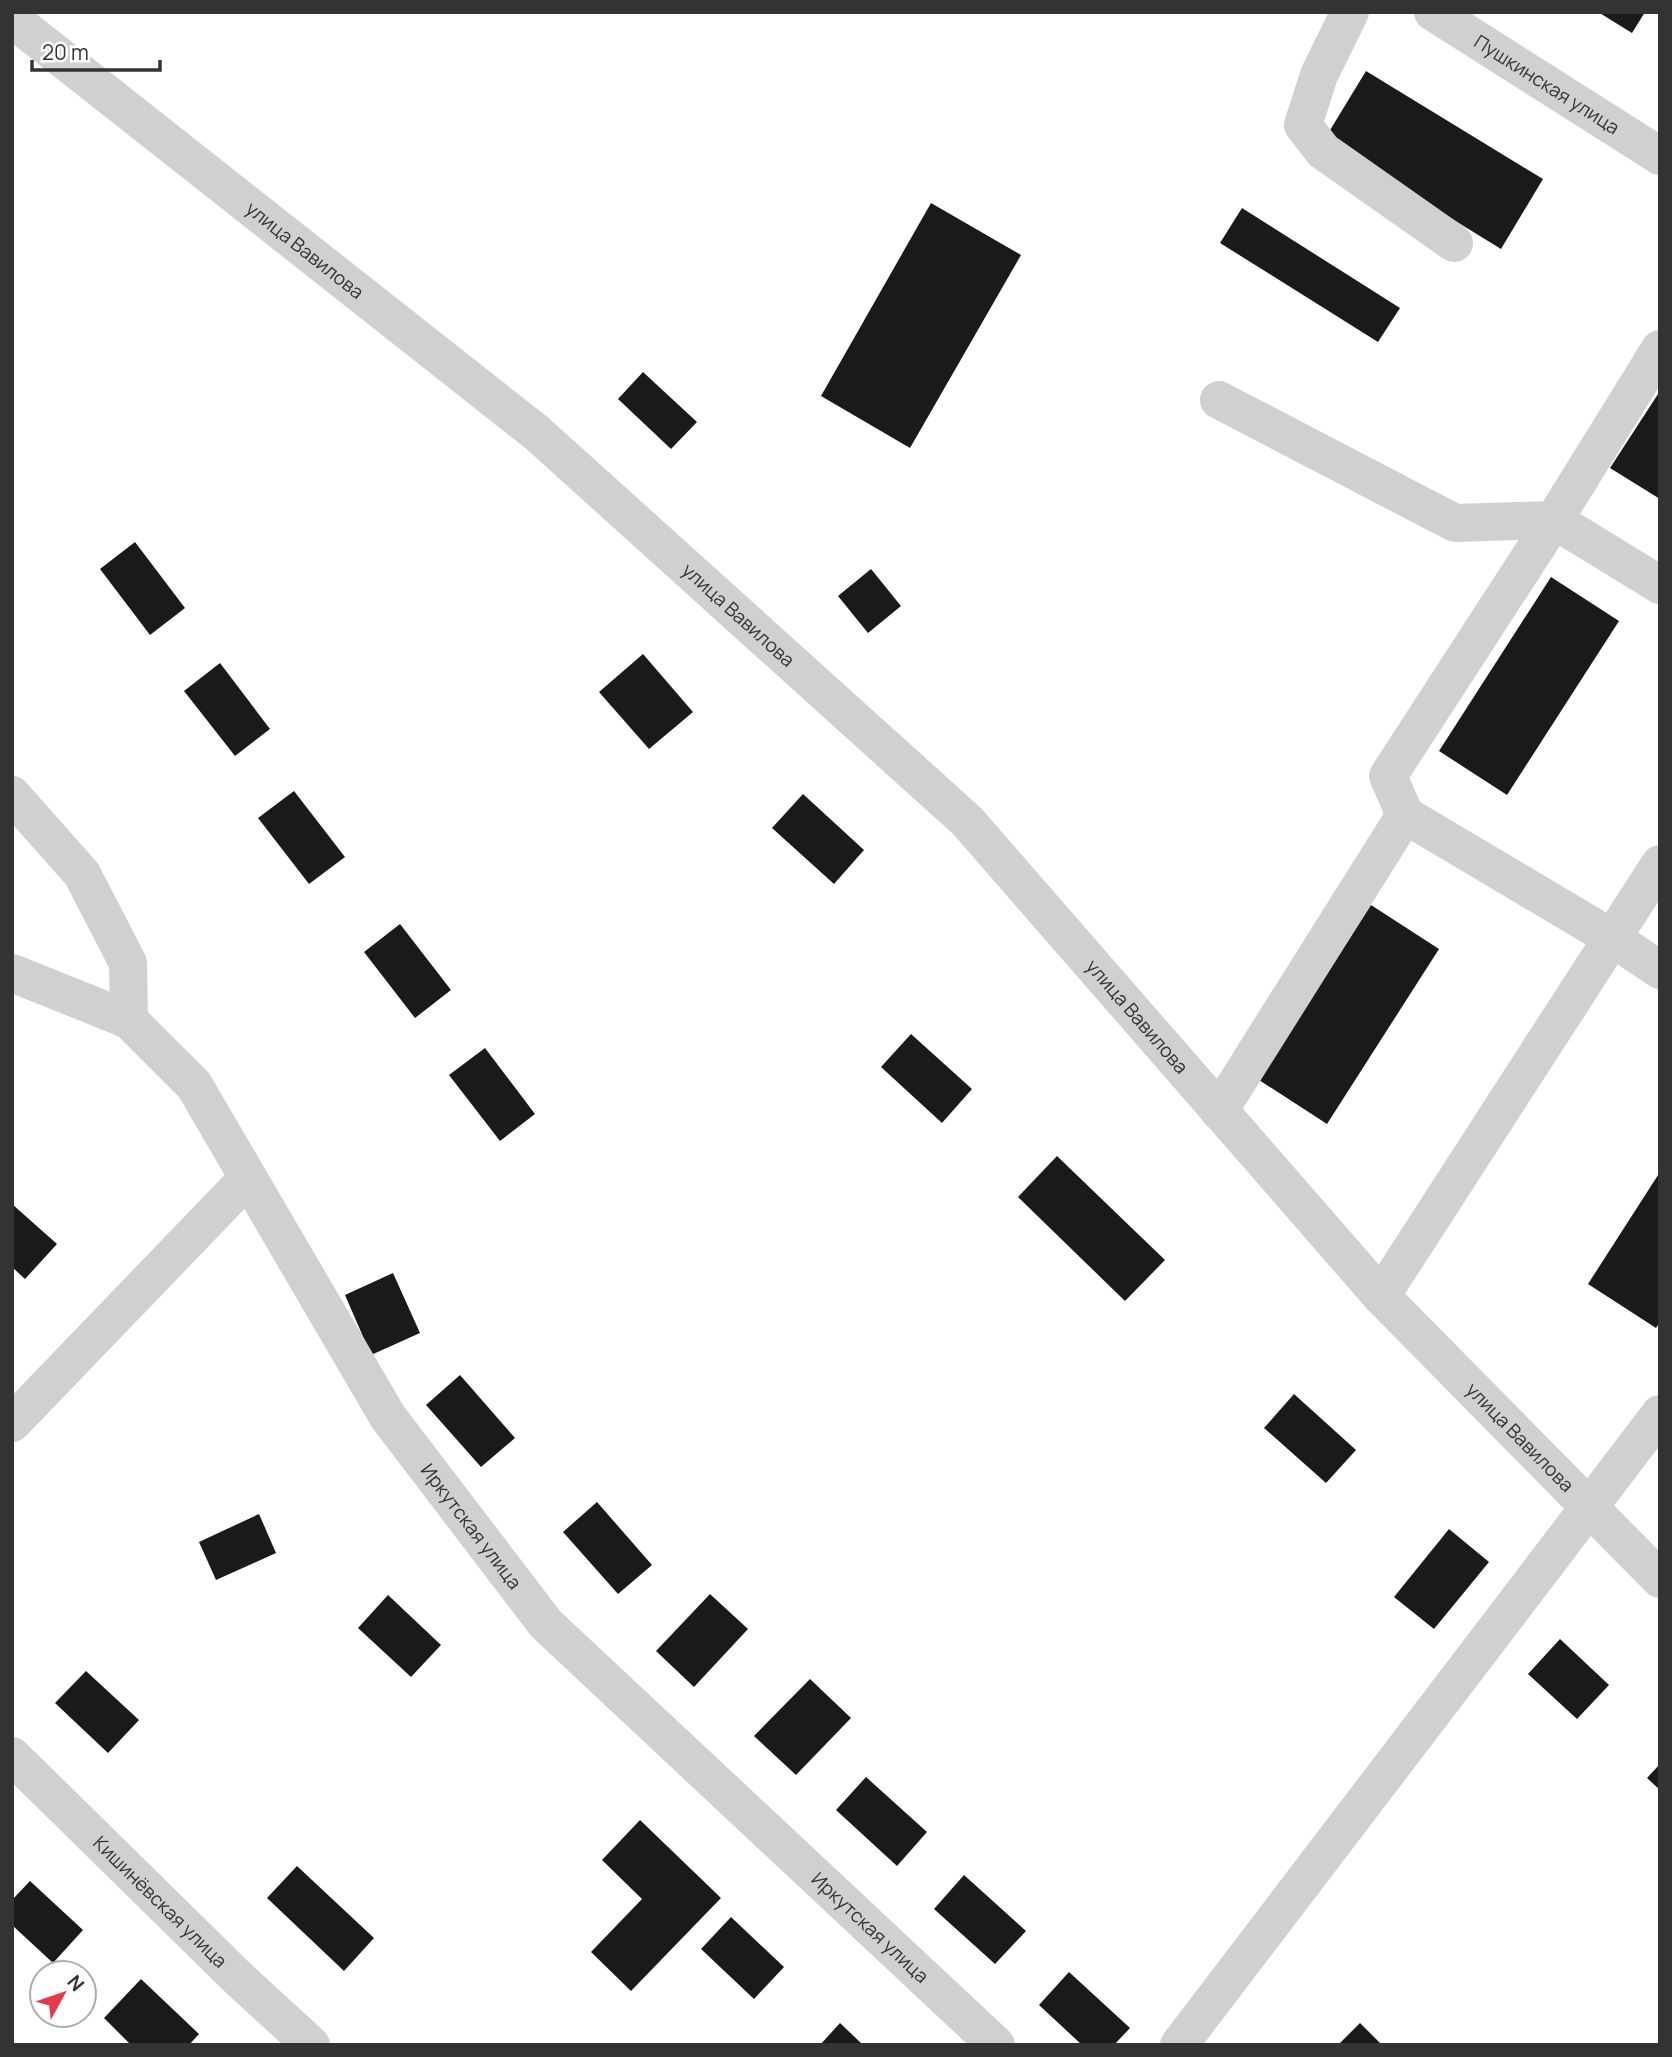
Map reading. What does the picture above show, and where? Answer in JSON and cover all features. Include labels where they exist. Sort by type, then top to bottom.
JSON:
[{"type":"street","points":[[1350,12],[1319,75],[1303,125],[1323,151],[1454,243]]},
{"type":"street","name":"Пушкинская улица","points":[[1433,12],[1660,156]]},
{"type":"street","name":"улица Вавилова","points":[[12,19],[537,433],[967,821],[1381,1296],[1588,1509],[1660,1579]]},
{"type":"street","points":[[1660,349],[1554,520],[1388,776],[1405,815],[1612,938],[1660,970]]},
{"type":"street","points":[[1219,400],[1455,523],[1554,520],[1660,585]]},
{"type":"street","points":[[12,795],[82,874],[128,963],[129,1020]]},
{"type":"street","points":[[1219,1111],[1405,815]]},
{"type":"street","points":[[1381,1296],[1660,864]]},
{"type":"street","name":"Иркутская улица","points":[[12,974],[129,1020],[194,1085],[388,1417],[546,1624],[996,2045]]},
{"type":"street","points":[[12,1423],[247,1179]]},
{"type":"street","points":[[1179,2045],[1660,1414]]},
{"type":"street","name":"Кишинёвская улица","points":[[12,1756],[238,1978],[311,2045]]},
{"type":"building","points":[[1598,12],[1645,12],[1632,33]]},
{"type":"building","points":[[1366,71],[1543,179],[1501,249],[1324,140]]},
{"type":"building","points":[[931,203],[1021,255],[910,448],[821,396]]},
{"type":"building","points":[[1242,208],[1400,308],[1378,342],[1220,243]]},
{"type":"building","points":[[643,372],[697,422],[671,449],[618,399]]},
{"type":"building","points":[[1660,391],[1660,499],[1610,468]]},
{"type":"building","points":[[135,542],[185,608],[150,635],[100,569]]},
{"type":"building","points":[[871,569],[901,606],[868,633],[838,596]]},
{"type":"building","points":[[1551,577],[1619,621],[1507,795],[1439,751]]},
{"type":"building","points":[[643,654],[693,712],[649,749],[599,692]]},
{"type":"building","points":[[220,663],[270,729],[235,756],[184,691]]},
{"type":"building","points":[[294,791],[345,857],[309,884],[258,818]]},
{"type":"building","points":[[803,794],[864,850],[834,884],[772,828]]},
{"type":"building","points":[[1371,905],[1439,949],[1327,1124],[1259,1080]]},
{"type":"building","points":[[400,924],[451,990],[415,1018],[364,952]]},
{"type":"building","points":[[911,1034],[972,1089],[942,1123],[881,1067]]},
{"type":"building","points":[[485,1048],[535,1114],[500,1141],[449,1075]]},
{"type":"building","points":[[1057,1156],[1165,1260],[1125,1301],[1018,1197]]},
{"type":"building","points":[[1660,1172],[1660,1322],[1656,1328],[1588,1284]]},
{"type":"building","points":[[12,1204],[57,1244],[25,1279],[12,1267]]},
{"type":"building","points":[[393,1273],[420,1333],[371,1355],[345,1295]]},
{"type":"building","points":[[460,1375],[515,1438],[481,1467],[426,1405]]},
{"type":"building","points":[[1294,1394],[1356,1450],[1326,1483],[1264,1428]]},
{"type":"building","points":[[597,1502],[652,1565],[618,1594],[563,1532]]},
{"type":"building","points":[[259,1514],[276,1553],[216,1580],[199,1542]]},
{"type":"building","points":[[1449,1529],[1489,1562],[1434,1629],[1394,1597]]},
{"type":"building","points":[[710,1594],[748,1629],[694,1687],[656,1651]]},
{"type":"building","points":[[388,1595],[441,1645],[411,1677],[358,1628]]},
{"type":"building","points":[[1560,1639],[1609,1685],[1577,1719],[1528,1674]]},
{"type":"building","points":[[86,1671],[139,1720],[108,1753],[55,1703]]},
{"type":"building","points":[[810,1679],[851,1718],[796,1775],[754,1736]]},
{"type":"building","points":[[1660,1764],[1660,1790],[1647,1778]]},
{"type":"building","points":[[866,1777],[927,1832],[897,1866],[836,1810]]},
{"type":"building","points":[[640,1820],[721,1898],[631,1991],[591,1952],[642,1899],[602,1860]]},
{"type":"building","points":[[297,1866],[374,1938],[344,1971],[267,1898]]},
{"type":"building","points":[[964,1875],[1026,1931],[995,1964],[934,1909]]},
{"type":"building","points":[[30,1881],[83,1930],[57,1959],[49,1959],[12,1925],[12,1900]]},
{"type":"building","points":[[731,1917],[784,1967],[754,1999],[701,1949]]},
{"type":"building","points":[[1069,1972],[1130,2028],[1114,2045],[1082,2045],[1039,2005]]},
{"type":"building","points":[[141,1979],[199,2034],[189,2045],[131,2045],[104,2018]]},
{"type":"building","points":[[840,2023],[863,2045],[820,2045]]},
{"type":"building","points":[[1360,2023],[1382,2045],[1338,2045]]}]
